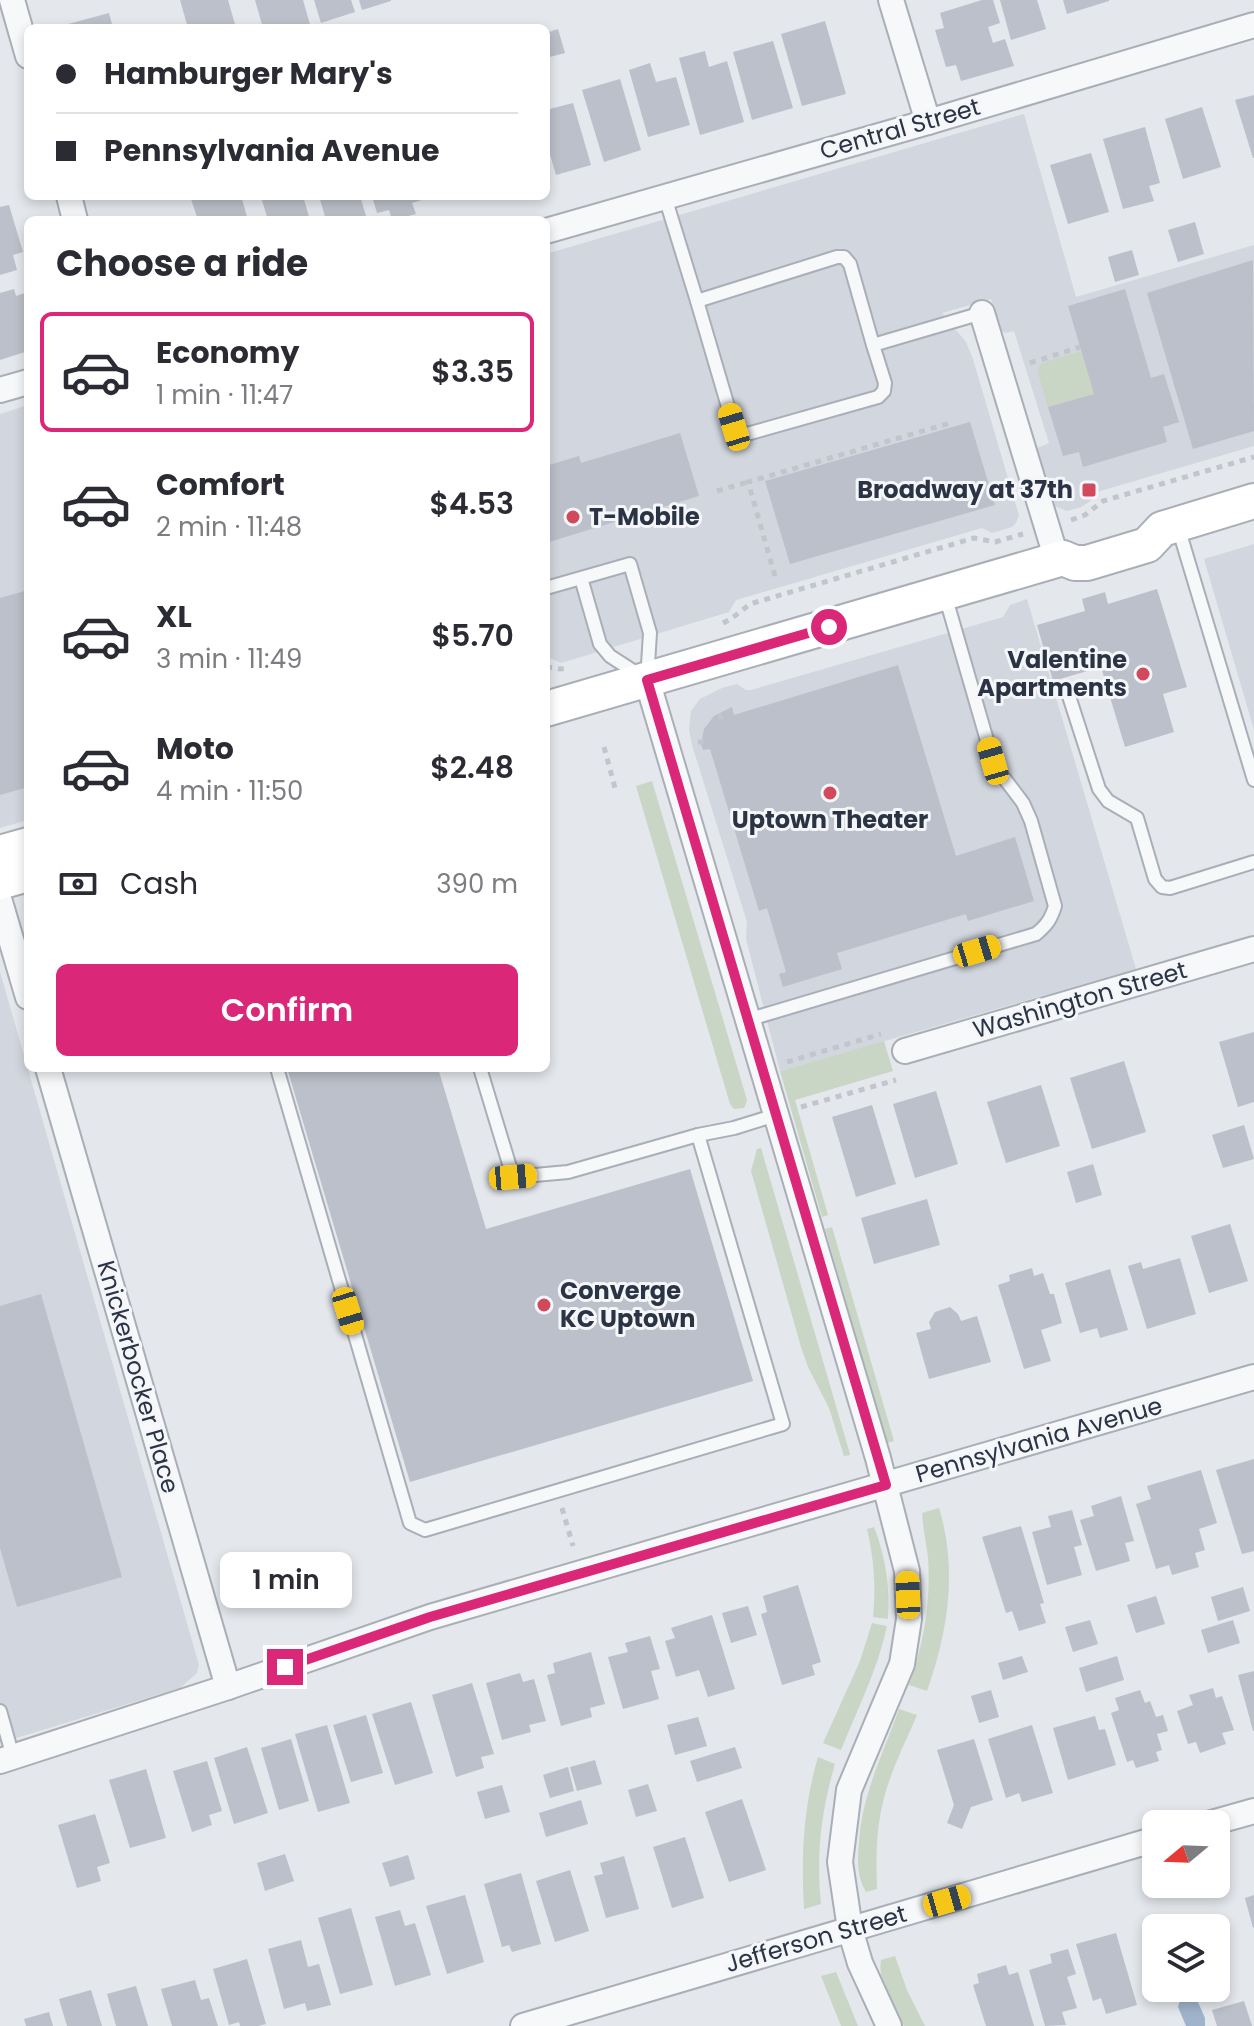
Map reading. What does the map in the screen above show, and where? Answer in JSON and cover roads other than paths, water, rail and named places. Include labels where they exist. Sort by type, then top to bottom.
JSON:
[{"type":"main road","points":[[550,708],[1060,559],[1087,563],[1147,545],[1170,526],[1254,501]]},
{"type":"main road","points":[[0,853],[24,846]]},
{"type":"main road","points":[[0,882],[24,875]]},
{"type":"street","points":[[12,0],[24,42]]},
{"type":"street","points":[[891,0],[928,122]]},
{"type":"street","name":"Central Street","points":[[550,230],[1254,25]]},
{"type":"street","points":[[982,313],[1060,559]]},
{"type":"street","points":[[0,390],[24,383]]},
{"type":"street","points":[[647,680],[886,1485],[907,1571],[909,1619],[902,1664],[849,1790],[840,1862],[850,1929],[860,1963],[889,2026]]},
{"type":"street","points":[[0,902],[24,983]]},
{"type":"street","name":"Washington Street","points":[[905,1051],[1254,949]]},
{"type":"street","name":"Knickerbocker Place","points":[[49,1072],[228,1687]]},
{"type":"street","name":"Pennsylvania Avenue","points":[[6,1759],[430,1617],[1254,1377]]},
{"type":"street","points":[[1230,1818],[1254,1811]]},
{"type":"street","name":"Jefferson Street","points":[[523,2026],[1142,1843]]},
{"type":"lane","points":[[665,197],[734,427],[740,433],[747,434],[878,397],[884,391],[885,383],[850,264],[844,257],[697,301]]},
{"type":"lane","points":[[873,345],[982,313]]},
{"type":"lane","points":[[1170,526],[1254,780]]},
{"type":"lane","points":[[550,587],[581,578],[630,564],[650,633],[647,680],[610,656],[600,644],[581,578]]},
{"type":"lane","points":[[747,1020],[1036,934],[1051,918],[1055,906],[1031,821],[1023,803],[993,761],[945,593]]},
{"type":"lane","points":[[1067,690],[1099,789],[1108,801],[1137,818],[1155,879],[1162,887],[1170,888],[1254,862]]},
{"type":"lane","points":[[278,1072],[410,1523],[425,1530],[783,1424],[698,1135]]},
{"type":"lane","points":[[481,1072],[513,1177],[568,1172],[776,1115]]},
{"type":"lane","points":[[0,1711],[6,1759]]},
{"type":"water","points":[[1179,2002],[1198,2002],[1205,2026],[1186,2026],[1178,2007]]},
{"type":"place","name":"Broadway at 37th","points":[[1089,490]]},
{"type":"place","name":"T-Mobile","points":[[573,517]]},
{"type":"place","name":"Valentine Apartments","points":[[1143,674]]},
{"type":"place","name":"Uptown Theater","points":[[830,793]]},
{"type":"place","name":"Converge KC Uptown","points":[[544,1305]]}]
